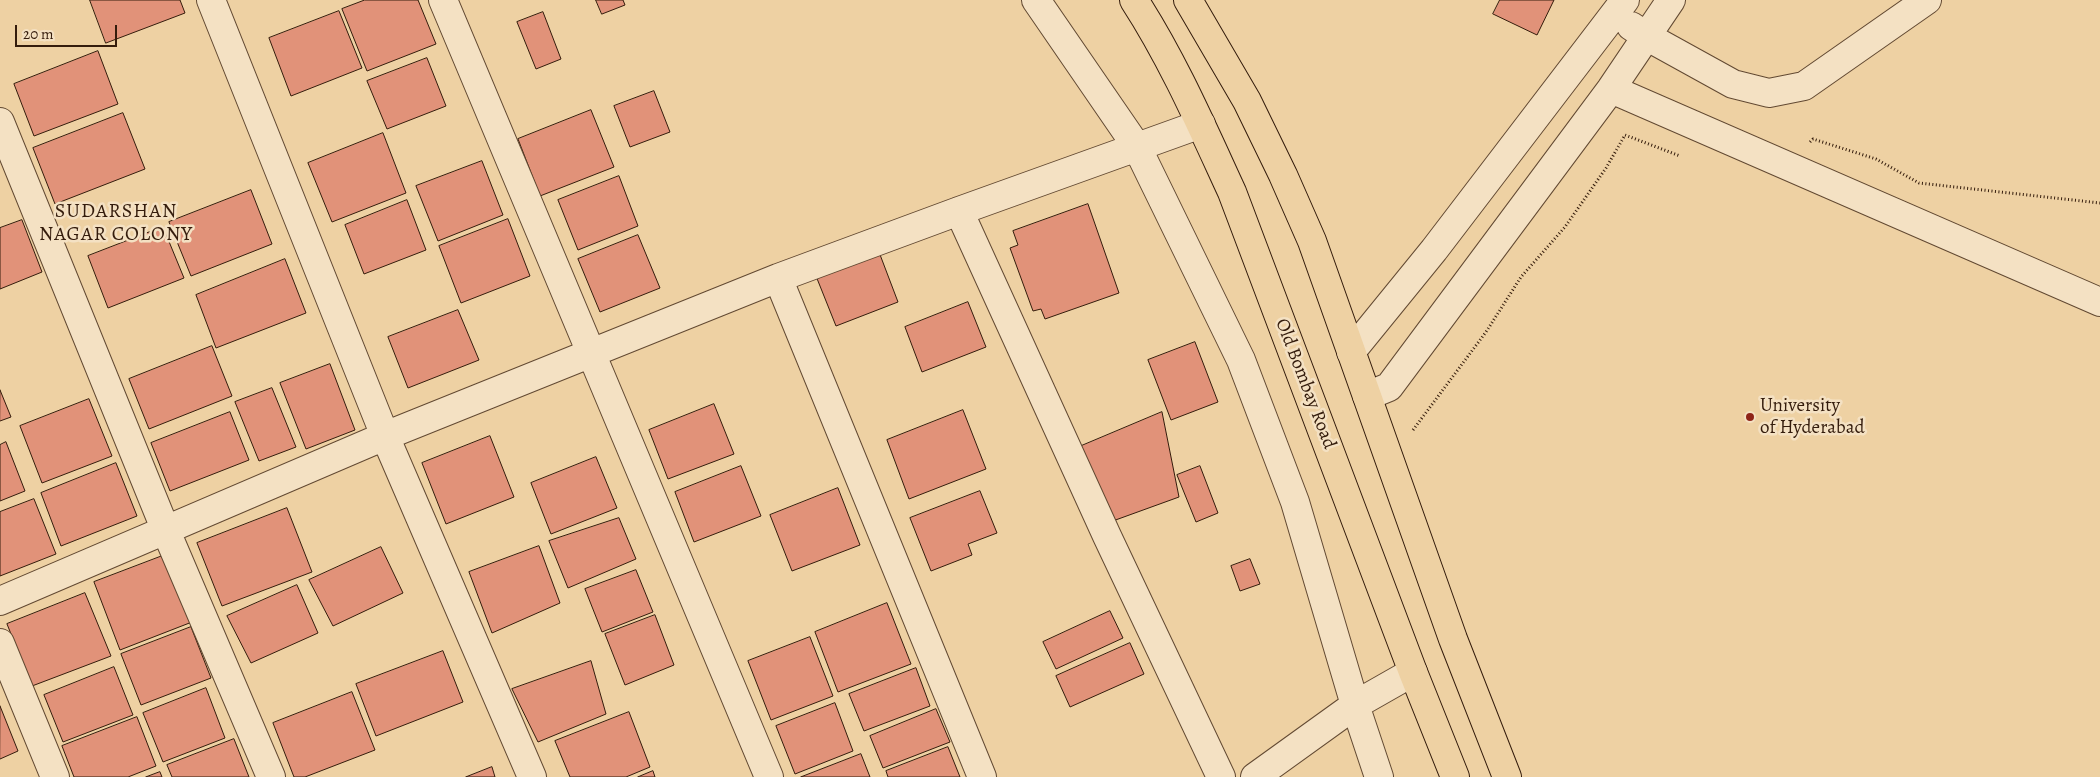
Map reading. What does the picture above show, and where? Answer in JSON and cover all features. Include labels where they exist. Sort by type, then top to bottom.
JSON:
[{"type":"main road","name":"Old Bombay Road","points":[[1134,0],[1147,20],[1201,124],[1232,192],[1412,672],[1455,777]]},
{"type":"main road","points":[[1188,0],[1247,102],[1283,175],[1312,241],[1453,639],[1507,777]]},
{"type":"street","points":[[210,0],[385,436],[532,777]]},
{"type":"street","points":[[443,0],[769,777]]},
{"type":"street","points":[[1036,0],[1137,147],[1241,360],[1295,502],[1355,704],[1379,777]]},
{"type":"street","points":[[1367,396],[1389,388],[1611,89],[1671,0]]},
{"type":"street","points":[[1351,352],[1434,250],[1620,7],[1646,36],[1733,84],[1769,93],[1804,86],[1927,0]]},
{"type":"street","points":[[1611,89],[2100,302]]},
{"type":"street","points":[[0,122],[166,531],[271,777]]},
{"type":"street","points":[[0,601],[385,436],[778,278],[1201,124]]},
{"type":"street","points":[[959,211],[1107,536],[1221,777]]},
{"type":"street","points":[[778,278],[982,777]]},
{"type":"street","points":[[0,643],[55,777]]},
{"type":"street","points":[[1255,777],[1355,704],[1412,672]]},
{"type":"path","points":[[1390,462],[1486,332],[1521,277],[1565,227],[1606,168],[1625,135],[1689,160]]},
{"type":"path","points":[[1786,166],[1813,139],[1876,159],[1919,183],[2100,203]]},
{"type":"building","points":[[90,0],[180,0],[185,13],[106,43]]},
{"type":"building","points":[[365,0],[418,0],[436,44],[367,71],[342,9]]},
{"type":"building","points":[[596,0],[623,0],[625,5],[602,14]]},
{"type":"building","points":[[1500,0],[1554,0],[1537,35],[1493,14]]},
{"type":"building","points":[[339,11],[362,68],[291,96],[269,38]]},
{"type":"building","points":[[543,12],[561,59],[536,69],[517,22]]},
{"type":"building","points":[[98,51],[118,104],[34,136],[14,84]]},
{"type":"building","points":[[427,58],[446,106],[387,129],[367,81]]},
{"type":"building","points":[[654,91],[670,132],[630,147],[614,106]]},
{"type":"building","points":[[591,110],[614,167],[540,196],[518,139]]},
{"type":"building","points":[[123,113],[145,169],[55,204],[33,148]]},
{"type":"building","points":[[383,133],[406,193],[332,222],[308,163]]},
{"type":"building","points":[[482,161],[503,215],[438,241],[416,186]]},
{"type":"building","points":[[619,176],[638,226],[578,250],[558,200]]},
{"type":"building","points":[[251,190],[272,244],[191,276],[169,222]]},
{"type":"building","points":[[407,200],[426,250],[364,274],[345,225]]},
{"type":"building","points":[[1088,204],[1119,293],[1045,319],[1041,309],[1033,311],[1010,248],[1018,245],[1013,231]]},
{"type":"building","points":[[508,219],[530,276],[461,303],[439,246]]},
{"type":"building","points":[[22,220],[42,272],[0,289],[0,228]]},
{"type":"building","points":[[163,227],[184,278],[108,308],[88,256]]},
{"type":"building","points":[[638,235],[660,288],[600,312],[578,259]]},
{"type":"building","points":[[879,252],[898,302],[836,326],[816,276]]},
{"type":"building","points":[[285,259],[306,313],[216,348],[196,295]]},
{"type":"building","points":[[968,302],[986,347],[922,372],[905,327]]},
{"type":"building","points":[[458,310],[479,360],[408,388],[388,337]]},
{"type":"building","points":[[1195,342],[1218,402],[1171,420],[1148,360]]},
{"type":"building","points":[[212,346],[232,396],[149,429],[129,379]]},
{"type":"building","points":[[330,364],[355,430],[306,449],[280,383]]},
{"type":"building","points":[[272,388],[296,447],[259,461],[235,402]]},
{"type":"building","points":[[0,390],[11,417],[0,421]]},
{"type":"building","points":[[89,399],[112,456],[42,483],[20,426]]},
{"type":"building","points":[[714,404],[734,454],[668,479],[649,430]]},
{"type":"building","points":[[963,410],[986,469],[909,499],[887,440]]},
{"type":"building","points":[[230,412],[249,460],[170,491],[151,443]]},
{"type":"building","points":[[1162,412],[1179,497],[1110,522],[1079,447]]},
{"type":"building","points":[[490,436],[514,497],[446,524],[422,463]]},
{"type":"building","points":[[6,442],[25,491],[0,501],[0,445]]},
{"type":"building","points":[[596,457],[617,508],[551,534],[531,483]]},
{"type":"building","points":[[116,463],[137,516],[61,546],[41,493]]},
{"type":"building","points":[[741,466],[761,516],[694,542],[675,492]]},
{"type":"building","points":[[1200,466],[1218,513],[1196,522],[1177,475]]},
{"type":"building","points":[[838,488],[860,545],[792,571],[770,515]]},
{"type":"building","points":[[980,491],[997,533],[968,544],[972,555],[931,571],[910,518]]},
{"type":"building","points":[[34,499],[56,554],[0,576],[0,512]]},
{"type":"building","points":[[287,508],[312,572],[222,606],[197,543]]},
{"type":"building","points":[[619,518],[636,559],[568,588],[549,541]]},
{"type":"building","points":[[539,546],[560,603],[492,633],[469,572]]},
{"type":"building","points":[[381,547],[403,593],[333,626],[309,580]]},
{"type":"building","points":[[165,555],[192,622],[120,650],[94,582]]},
{"type":"building","points":[[1250,559],[1260,584],[1240,591],[1231,566]]},
{"type":"building","points":[[636,570],[653,612],[602,632],[585,589]]},
{"type":"building","points":[[297,585],[318,633],[251,663],[227,616]]},
{"type":"building","points":[[85,593],[111,656],[32,686],[7,624]]},
{"type":"building","points":[[887,603],[911,664],[838,692],[815,632]]},
{"type":"building","points":[[1110,611],[1123,638],[1056,669],[1043,642]]},
{"type":"building","points":[[655,615],[674,665],[625,685],[605,634]]},
{"type":"building","points":[[191,627],[211,678],[141,705],[121,654]]},
{"type":"building","points":[[810,637],[833,696],[771,720],[748,661]]},
{"type":"building","points":[[1130,643],[1144,674],[1070,707],[1056,676]]},
{"type":"building","points":[[443,651],[463,702],[376,736],[356,684]]},
{"type":"building","points":[[591,661],[606,714],[538,742],[512,689]]},
{"type":"building","points":[[114,667],[133,715],[63,742],[44,695]]},
{"type":"building","points":[[916,668],[930,706],[864,731],[849,694]]},
{"type":"building","points":[[206,688],[225,738],[163,762],[143,713]]},
{"type":"building","points":[[352,692],[375,750],[305,777],[294,777],[273,723]]},
{"type":"building","points":[[835,703],[853,751],[795,774],[776,726]]},
{"type":"building","points":[[0,706],[18,751],[0,759]]},
{"type":"building","points":[[936,709],[950,742],[883,768],[870,736]]},
{"type":"building","points":[[629,712],[650,767],[626,777],[570,777],[555,741]]},
{"type":"building","points":[[137,717],[156,766],[128,777],[74,777],[62,746]]},
{"type":"building","points":[[234,739],[249,777],[172,777],[167,765]]},
{"type":"building","points":[[948,747],[960,777],[888,777],[886,771]]},
{"type":"building","points":[[861,754],[870,777],[801,777]]},
{"type":"building","points":[[492,767],[495,777],[466,777]]},
{"type":"building","points":[[653,771],[655,777],[638,777]]},
{"type":"building","points":[[160,772],[162,777],[146,777]]},
{"type":"place","name":"University of Hyderabad","points":[[1750,417]]},
{"type":"district","name":"SUDARSHAN NAGAR COLONY","points":[[116,224]]}]
